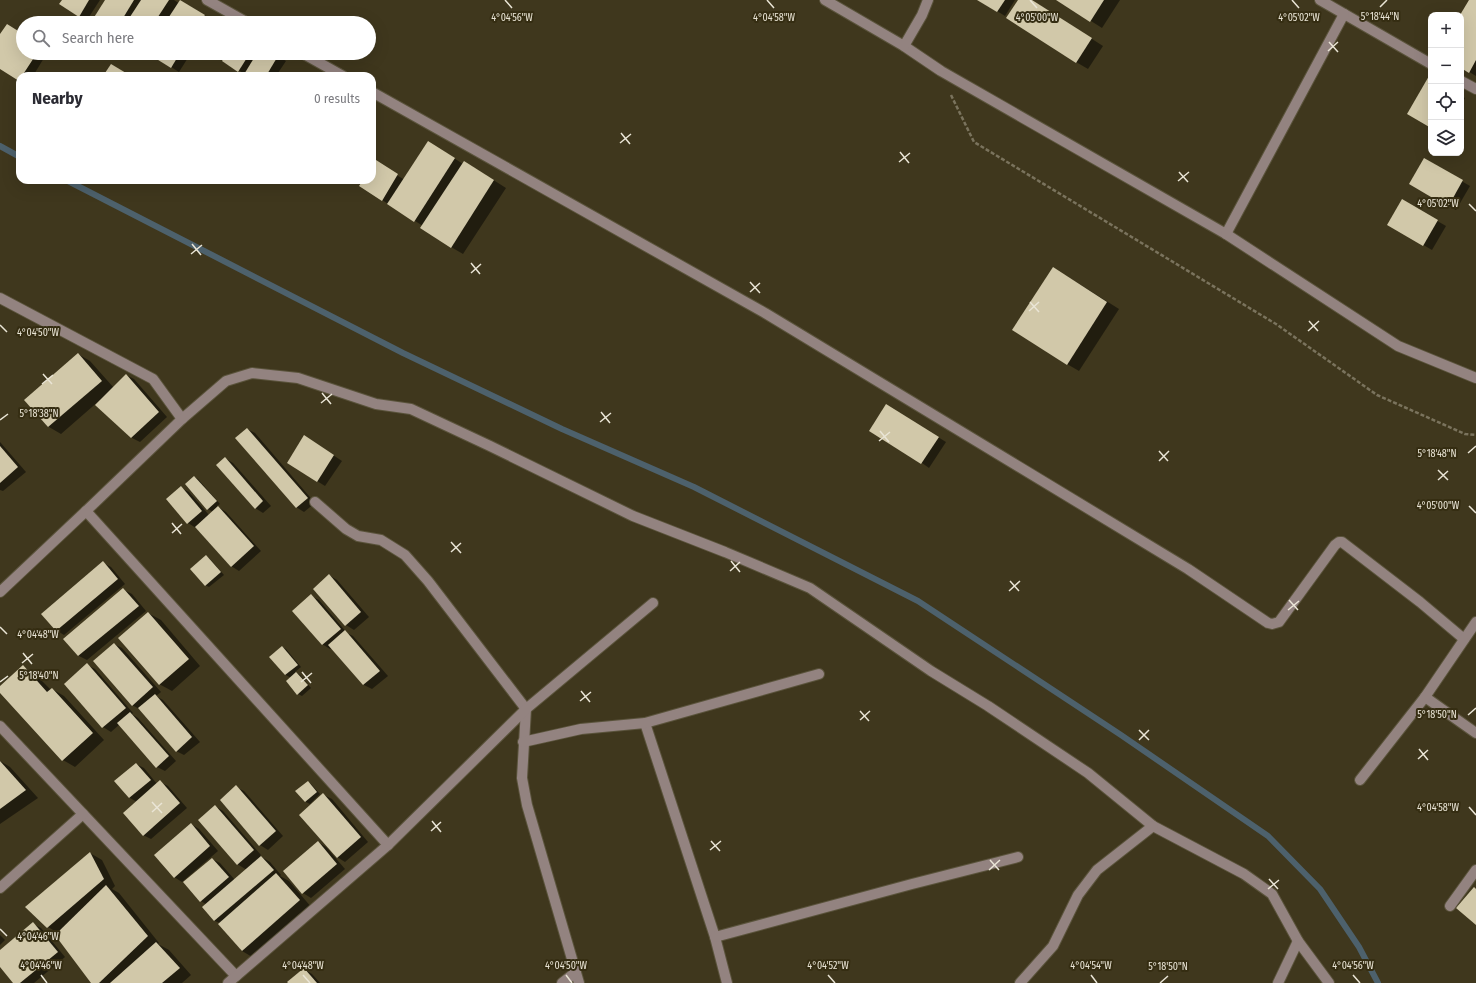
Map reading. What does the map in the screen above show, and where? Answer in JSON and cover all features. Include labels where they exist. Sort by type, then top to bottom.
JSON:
[{"type":"street","points":[[207,0],[236,16]]},
{"type":"street","points":[[825,0],[904,46],[941,71],[1226,234],[1398,346],[1476,378]]},
{"type":"street","points":[[904,46],[928,0]]},
{"type":"street","points":[[1320,0],[1428,62]]},
{"type":"street","points":[[1226,234],[1344,14]]},
{"type":"street","points":[[314,60],[336,72]]},
{"type":"street","points":[[1464,83],[1476,90]]},
{"type":"street","points":[[376,94],[765,313],[1188,569],[1268,623],[1272,624],[1279,622],[1335,545],[1342,542],[1420,602],[1464,639]]},
{"type":"street","points":[[0,298],[154,379],[182,419]]},
{"type":"street","points":[[0,592],[182,419],[226,381],[252,373],[298,378],[376,404],[411,409],[633,516],[725,552],[810,588],[931,671],[988,706],[1088,773],[1152,826],[1244,874],[1272,894],[1298,941],[1329,983]]},
{"type":"street","points":[[315,502],[346,529],[358,536],[381,540],[405,555],[428,581],[526,710],[522,778],[527,805],[579,983]]},
{"type":"street","points":[[86,511],[388,845]]},
{"type":"street","points":[[228,983],[388,845],[526,710],[653,603]]},
{"type":"street","points":[[1360,780],[1425,697],[1476,622]]},
{"type":"street","points":[[523,742],[581,729],[645,723],[819,674]]},
{"type":"street","points":[[1425,697],[1476,733]]},
{"type":"street","points":[[645,723],[715,937],[727,983]]},
{"type":"street","points":[[0,726],[236,976]]},
{"type":"street","points":[[0,888],[83,814]]},
{"type":"street","points":[[1020,983],[1053,946],[1078,895],[1097,870],[1152,826]]},
{"type":"street","points":[[715,937],[1018,857]]},
{"type":"street","points":[[1450,906],[1476,870]]},
{"type":"street","points":[[1278,983],[1298,941]]},
{"type":"street","points":[[562,983],[576,972]]},
{"type":"path","points":[[941,71],[974,142],[1276,324],[1377,395],[1465,434],[1476,435]]},
{"type":"building","points":[[62,0],[89,0],[80,16],[59,4]]},
{"type":"building","points":[[105,0],[134,0],[124,16],[95,16]]},
{"type":"building","points":[[141,0],[169,0],[159,16],[131,16]]},
{"type":"building","points":[[180,0],[205,15],[204,16],[170,16]]},
{"type":"building","points":[[977,0],[1005,0],[997,12]]},
{"type":"building","points":[[1018,0],[1032,0],[1092,38],[1076,63],[1006,18]]},
{"type":"building","points":[[1056,0],[1104,0],[1090,22]]},
{"type":"building","points":[[1469,0],[1476,0],[1476,60],[1469,73],[1464,70],[1464,12],[1462,12]]},
{"type":"building","points":[[7,24],[16,30],[16,60],[32,60],[25,72],[16,72],[16,79],[0,69],[0,34]]},
{"type":"building","points":[[158,60],[176,60],[171,68]]},
{"type":"building","points":[[223,60],[246,60],[238,72]]},
{"type":"building","points":[[253,60],[276,60],[268,72],[245,72]]},
{"type":"building","points":[[111,64],[124,72],[106,72]]},
{"type":"building","points":[[1428,78],[1428,126],[1407,114]]},
{"type":"building","points":[[428,141],[455,158],[414,222],[387,204]]},
{"type":"building","points":[[1424,158],[1463,180],[1448,207],[1409,184]]},
{"type":"building","points":[[376,160],[398,174],[382,201],[359,186],[360,184],[376,184]]},
{"type":"building","points":[[464,161],[494,180],[451,248],[420,228]]},
{"type":"building","points":[[1402,199],[1438,220],[1423,246],[1387,225]]},
{"type":"building","points":[[1053,267],[1107,302],[1067,365],[1012,330]]},
{"type":"building","points":[[78,353],[102,381],[48,427],[24,400]]},
{"type":"building","points":[[126,374],[159,412],[131,438],[95,405]]},
{"type":"building","points":[[886,404],[939,437],[921,464],[869,431]]},
{"type":"building","points":[[247,428],[308,498],[296,508],[235,438]]},
{"type":"building","points":[[304,435],[334,455],[317,482],[287,463]]},
{"type":"building","points":[[0,446],[18,467],[0,483]]},
{"type":"building","points":[[225,457],[263,501],[255,509],[216,465]]},
{"type":"building","points":[[194,476],[217,501],[207,510],[185,484]]},
{"type":"building","points":[[181,486],[202,511],[187,524],[166,499]]},
{"type":"building","points":[[218,506],[254,546],[231,567],[195,527]]},
{"type":"building","points":[[206,555],[221,572],[205,586],[190,569]]},
{"type":"building","points":[[103,561],[118,579],[56,631],[41,614]]},
{"type":"building","points":[[329,574],[361,612],[345,626],[313,589]]},
{"type":"building","points":[[123,588],[139,606],[78,656],[63,639]]},
{"type":"building","points":[[311,594],[341,629],[322,645],[292,611]]},
{"type":"building","points":[[148,612],[189,659],[159,685],[118,638]]},
{"type":"building","points":[[345,630],[380,671],[363,685],[328,645]]},
{"type":"building","points":[[114,643],[153,687],[132,706],[93,661]]},
{"type":"building","points":[[282,646],[298,665],[285,675],[269,657]]},
{"type":"building","points":[[87,663],[126,708],[102,728],[64,684]]},
{"type":"building","points":[[23,665],[47,692],[52,688],[93,733],[62,761],[0,693],[0,686]]},
{"type":"building","points":[[296,672],[308,685],[297,695],[286,681]]},
{"type":"building","points":[[155,694],[192,737],[176,752],[138,708]]},
{"type":"building","points":[[130,712],[169,756],[156,768],[117,723]]},
{"type":"building","points":[[0,761],[26,790],[0,809]]},
{"type":"building","points":[[136,763],[151,780],[129,798],[114,781]]},
{"type":"building","points":[[160,780],[180,803],[143,836],[123,813]]},
{"type":"building","points":[[308,781],[317,792],[305,802],[295,791]]},
{"type":"building","points":[[236,785],[276,831],[259,846],[220,800]]},
{"type":"building","points":[[323,793],[361,837],[337,858],[299,815]]},
{"type":"building","points":[[215,805],[254,850],[237,865],[198,820]]},
{"type":"building","points":[[191,823],[210,846],[174,878],[154,855]]},
{"type":"building","points":[[318,841],[337,864],[302,894],[283,871]]},
{"type":"building","points":[[90,852],[104,879],[47,928],[25,907]]},
{"type":"building","points":[[261,856],[274,870],[214,921],[202,907]]},
{"type":"building","points":[[212,858],[229,877],[200,902],[183,882]]},
{"type":"building","points":[[276,873],[300,900],[242,951],[218,924]]},
{"type":"building","points":[[106,885],[148,936],[99,983],[91,983],[55,935]]},
{"type":"building","points":[[1474,887],[1476,889],[1476,925],[1456,908]]},
{"type":"building","points":[[33,922],[58,952],[20,983],[13,983],[0,967],[0,950]]},
{"type":"building","points":[[156,942],[180,968],[162,983],[110,983]]},
{"type":"building","points":[[304,968],[317,983],[287,982]]},
{"type":"waterway","points":[[0,146],[16,155]]},
{"type":"waterway","points":[[74,184],[403,353],[562,429],[694,487],[918,601],[1121,735],[1268,836],[1320,889],[1359,947],[1378,983]]}]
